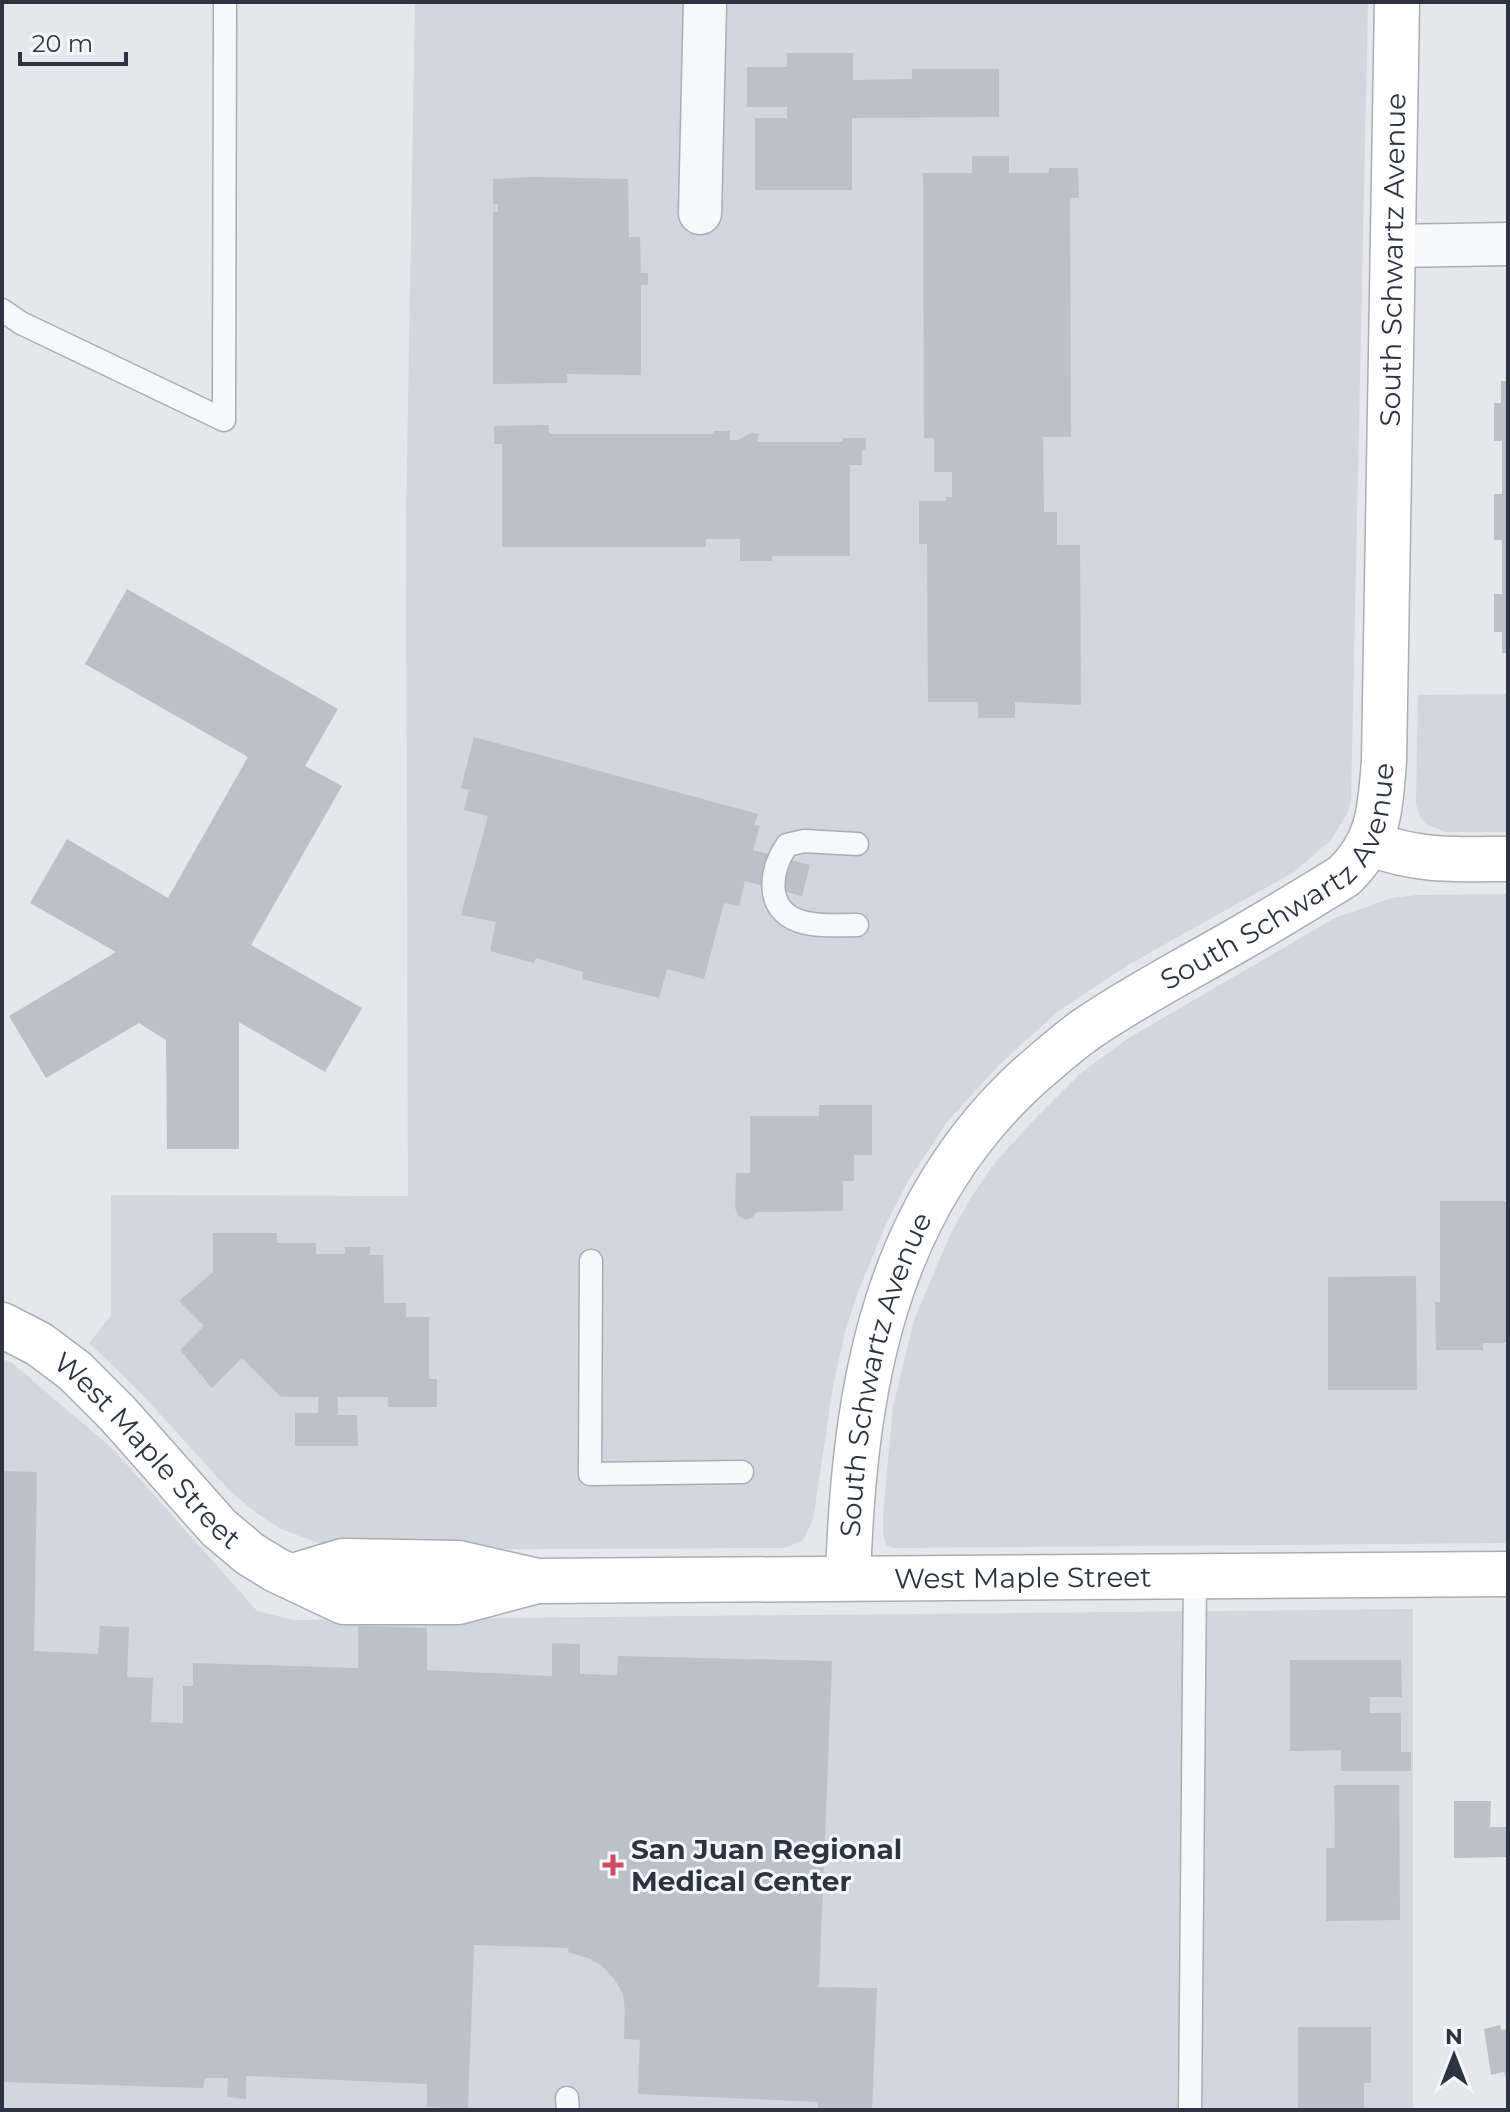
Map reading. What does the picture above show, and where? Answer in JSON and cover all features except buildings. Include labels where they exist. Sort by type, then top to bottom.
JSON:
[{"type":"street","points":[[700,213],[705,2]]},
{"type":"street","name":"South Schwartz Avenue","points":[[848,1578],[859,1424],[881,1316],[911,1236],[961,1153],[1010,1094],[1047,1059],[1086,1029],[1344,876],[1360,861],[1371,844],[1380,813],[1384,761],[1397,2]]},
{"type":"street","points":[[1395,246],[1508,244]]},
{"type":"street","points":[[1371,844],[1422,858],[1508,859]]},
{"type":"street","name":"West Maple Street","points":[[2,1325],[39,1344],[75,1371],[118,1414],[219,1528],[250,1554],[276,1570],[293,1576],[343,1561],[458,1563],[537,1581],[1508,1574]]},
{"type":"lane","points":[[2,310],[21,323],[224,420],[225,2]]},
{"type":"lane","points":[[857,844],[804,841],[787,845],[779,857],[773,888],[778,906],[796,920],[818,925],[857,925]]},
{"type":"lane","points":[[591,1261],[590,1474],[742,1472]]},
{"type":"lane","points":[[1190,2110],[1195,1576]]},
{"type":"shaded area","points":[[415,2],[1368,2],[1351,800],[1348,812],[1331,840],[1294,872],[1128,965],[1057,1012],[998,1066],[947,1122],[908,1181],[858,1292],[833,1386],[813,1520],[803,1540],[784,1548],[371,1550],[321,1544],[281,1529],[232,1493],[139,1391],[89,1343],[111,1316],[111,1195],[408,1196],[406,522]]},
{"type":"shaded area","points":[[1508,694],[1508,832],[1445,832],[1426,824],[1416,804],[1418,695]]},
{"type":"shaded area","points":[[1508,894],[1508,1543],[893,1548],[886,1545],[883,1514],[893,1407],[914,1320],[950,1235],[972,1196],[994,1164],[1029,1125],[1081,1073],[1127,1039],[1335,918],[1392,898]]},
{"type":"shaded area","name":"San Juan Regional Medical Center","points":[[2,1359],[12,1363],[114,1450],[257,1611],[293,1620],[1413,1609],[1413,2110],[2,2110]]},
{"type":"place","name":"San Juan Regional Medical Center","points":[[613,1865]]}]
